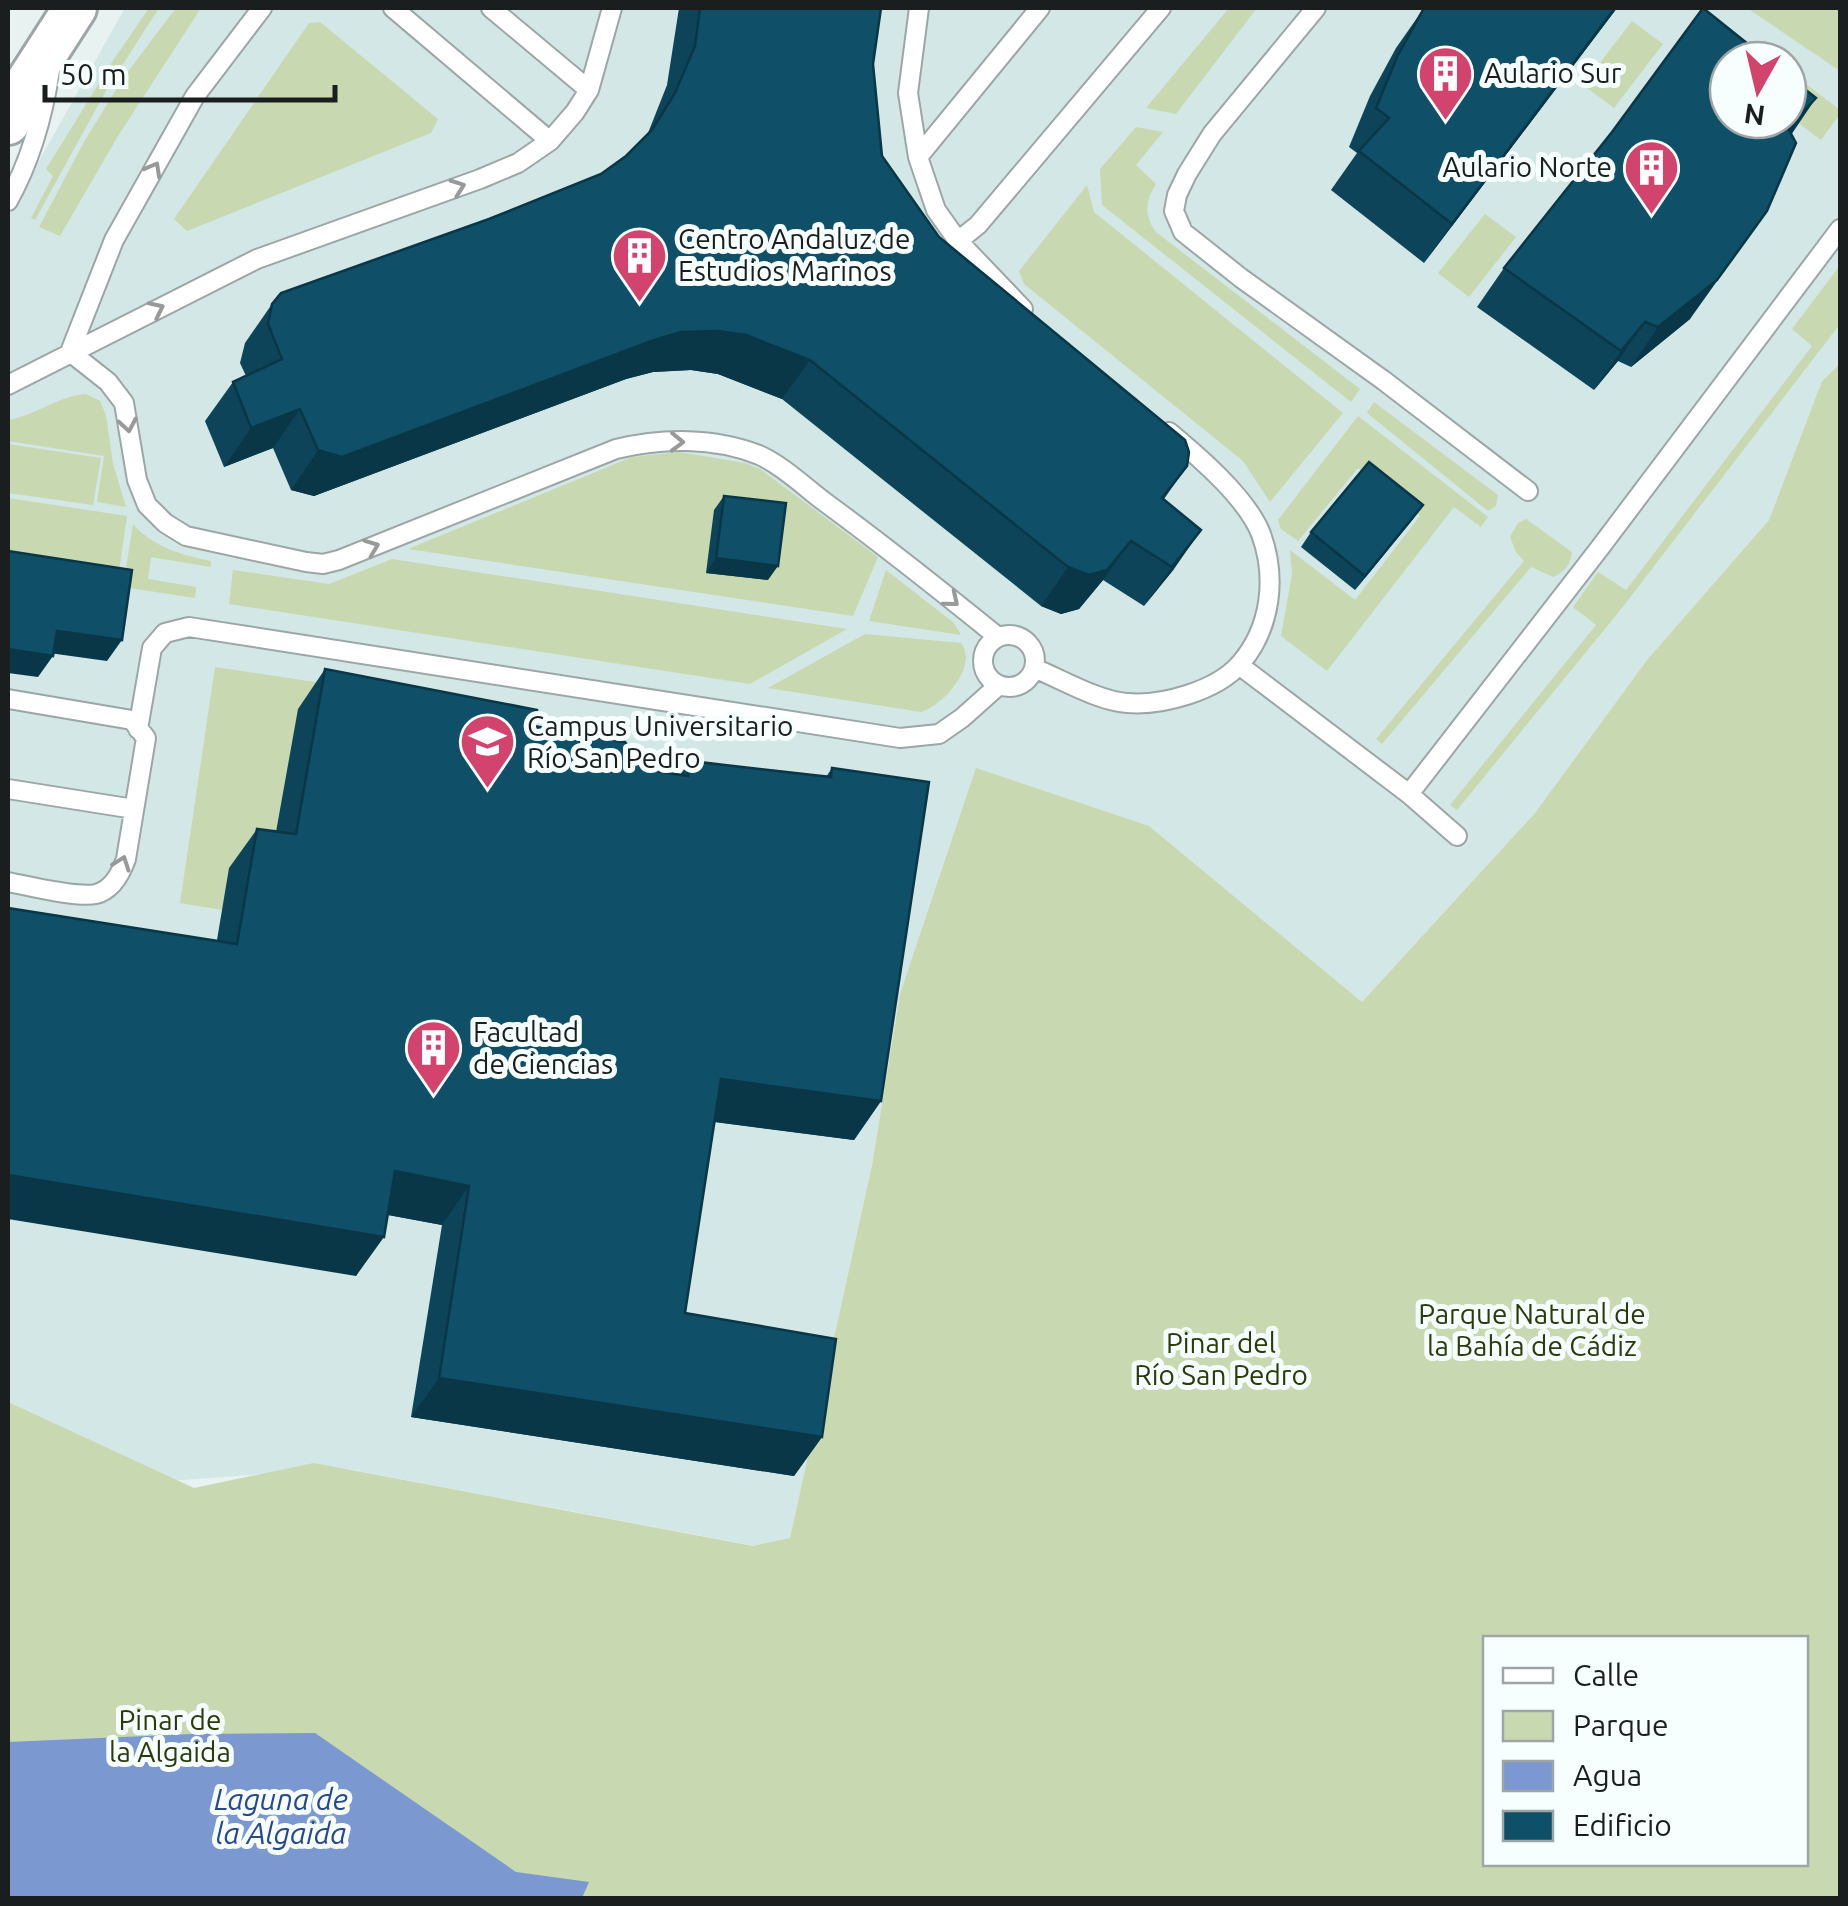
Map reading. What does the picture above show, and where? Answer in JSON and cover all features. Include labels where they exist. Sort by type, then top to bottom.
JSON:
[{"type":"street","points":[[8,122],[65,22]]},
{"type":"lane","points":[[70,352],[114,240],[195,96],[262,8]]},
{"type":"lane","points":[[393,8],[550,141]]},
{"type":"lane","points":[[490,8],[589,90]]},
{"type":"lane","points":[[8,385],[257,259],[518,163],[550,141],[576,112],[589,90],[612,8]]},
{"type":"lane","points":[[919,8],[908,94],[918,158],[936,210],[958,242],[1032,319]]},
{"type":"lane","points":[[918,158],[1040,8]]},
{"type":"lane","points":[[958,242],[978,225],[1161,8]]},
{"type":"lane","points":[[1316,8],[1212,134],[1182,184],[1174,211],[1183,232],[1528,491]]},
{"type":"lane","points":[[8,202],[30,156],[65,22]]},
{"type":"lane","points":[[1409,794],[1840,230]]},
{"type":"lane","points":[[70,352],[108,382],[124,403],[136,480],[147,505],[186,536],[323,564],[392,540],[616,448],[644,442],[705,442],[762,456],[891,550],[998,637]]},
{"type":"lane","points":[[1034,668],[1125,704],[1160,702],[1201,692],[1239,665],[1259,632],[1270,603],[1270,574],[1260,532],[1230,488],[1155,420]]},
{"type":"lane","points":[[138,729],[152,648],[165,633],[188,627],[900,738],[940,734],[999,685]]},
{"type":"lane","points":[[1015,635],[1029,644],[1034,668],[1025,682],[1017,686],[999,685],[986,674],[982,657],[990,642],[1015,635]]},
{"type":"lane","points":[[1239,665],[1409,794],[1457,836]]},
{"type":"lane","points":[[8,699],[132,720],[146,738],[126,859],[112,884],[97,894],[75,894],[8,882]]},
{"type":"lane","points":[[8,789],[134,809]]},
{"type":"shaded area","name":"Campus Universitario Río San Pedro","points":[[125,8],[1840,8],[1840,364],[1822,381],[1769,520],[1647,660],[1535,813],[1362,1002],[1149,826],[900,994],[872,1165],[787,1552],[342,1468],[142,1483],[8,1418],[8,216]]},
{"type":"green space","points":[[149,8],[159,8],[107,89],[35,220],[31,218],[53,176],[46,169]]},
{"type":"green space","points":[[176,8],[201,8],[118,136],[60,236],[39,227],[123,78]]},
{"type":"green space","points":[[1229,8],[1257,8],[1176,114],[1146,108]]},
{"type":"green space","points":[[1747,8],[1840,8],[1840,71],[1808,49],[1808,40],[1794,40]]},
{"type":"green space","points":[[1632,21],[1663,44],[1614,108],[1583,85]]},
{"type":"green space","points":[[320,22],[438,119],[431,133],[187,231],[174,219],[309,23]]},
{"type":"green space","points":[[1808,85],[1840,110],[1821,140],[1808,130]]},
{"type":"green space","points":[[1136,127],[1163,132],[1136,165],[1156,184],[1147,208],[1156,232],[1360,389],[1351,402],[1102,205],[1100,169]]},
{"type":"green space","points":[[1087,185],[1094,212],[1343,413],[1270,502],[1243,461],[1024,284],[1019,271]]},
{"type":"green space","points":[[1485,214],[1516,237],[1469,297],[1438,273]]},
{"type":"green space","points":[[1838,268],[1840,324],[1622,608],[1457,810],[1450,805],[1596,625],[1573,607],[1598,572],[1626,590],[1812,346],[1792,329]]},
{"type":"green space","name":"Pinar del Río San Pedro","points":[[1840,364],[1840,1898],[8,1898],[8,1402],[194,1488],[314,1463],[753,1546],[790,1538],[872,1165],[900,994],[976,768],[1149,826],[1362,1002],[1535,813],[1647,660],[1769,520],[1822,381]]},
{"type":"green space","points":[[86,394],[100,401],[106,415],[113,464],[126,507],[97,502],[104,456],[8,441],[8,420]]},
{"type":"green space","points":[[1374,402],[1498,495],[1496,506],[1488,511],[1367,413]]},
{"type":"green space","points":[[1358,416],[1488,517],[1481,527],[1454,507],[1327,671],[1281,636],[1292,574],[1290,550],[1355,600],[1420,516],[1358,468],[1298,541],[1281,529],[1278,520]]},
{"type":"green space","points":[[8,444],[101,458],[93,505],[8,493]]},
{"type":"green space","points":[[679,452],[760,469],[878,557],[853,616],[408,549],[632,457]]},
{"type":"green space","points":[[8,498],[127,516],[117,585],[8,570]]},
{"type":"green space","points":[[1526,519],[1572,552],[1568,564],[1553,577],[1531,567],[1382,744],[1376,739],[1524,561],[1510,537],[1518,523]]},
{"type":"green space","points":[[133,524],[159,544],[211,561],[211,567],[151,557],[148,579],[196,587],[195,598],[123,587]]},
{"type":"green space","points":[[392,559],[847,629],[750,684],[229,604],[233,570],[329,584]]},
{"type":"green space","points":[[886,570],[954,623],[961,635],[869,621]]},
{"type":"green space","points":[[865,634],[961,643],[965,652],[962,673],[939,702],[921,712],[768,688]]},
{"type":"green space","points":[[215,667],[514,712],[269,874],[230,868],[222,910],[180,903]]},
{"type":"water","name":"Laguna de la Algaida","points":[[315,1733],[516,1872],[589,1882],[582,1898],[8,1898],[8,1742]]},
{"type":"building","name":"Centro Andaluz de Estudios Marinos","points":[[700,8],[881,8],[873,64],[882,156],[939,237],[1185,440],[1189,452],[1187,466],[1162,498],[1201,530],[1172,567],[1131,541],[1107,570],[1089,575],[1068,567],[810,360],[746,335],[681,332],[654,340],[342,457],[318,450],[300,409],[251,428],[233,382],[282,359],[268,324],[272,304],[281,293],[489,219],[601,174],[652,130],[675,93],[695,46]]},
{"type":"building","name":"Aulario Sur","points":[[1424,8],[1615,8],[1452,224],[1359,151],[1389,118],[1376,108],[1397,57]]},
{"type":"building","name":"Aulario Norte","points":[[1703,8],[1743,40],[1708,40],[1708,140],[1796,143],[1767,211],[1717,280],[1658,327],[1645,322],[1621,351],[1504,268],[1612,132]]},
{"type":"building","points":[[1369,462],[1423,505],[1365,576],[1311,532]]},
{"type":"building","points":[[724,496],[786,503],[778,566],[716,558]]},
{"type":"building","points":[[8,551],[132,570],[122,640],[57,631],[53,656],[8,649]]},
{"type":"building","name":"Facultad de Ciencias","points":[[325,669],[537,710],[534,726],[625,742],[643,769],[688,776],[690,761],[831,777],[832,768],[929,782],[881,1101],[721,1079],[685,1313],[836,1339],[822,1437],[439,1378],[469,1186],[395,1171],[384,1237],[8,1175],[8,908],[237,944],[257,829],[296,834]]},
{"type":"place","name":"Aulario Sur","points":[[1445,122]]},
{"type":"place","name":"Aulario Norte","points":[[1651,216]]},
{"type":"place","name":"Centro Andaluz de Estudios Marinos","points":[[639,304]]},
{"type":"place","name":"Campus Universitario Río San Pedro","points":[[488,791]]},
{"type":"place","name":"Facultad de Ciencias","points":[[434,1097]]},
{"type":"park label","name":"Parque Natural de la Bahía de Cádiz","points":[[1532,1330]]},
{"type":"park label","name":"Pinar de la Algaida","points":[[170,1736]]}]
